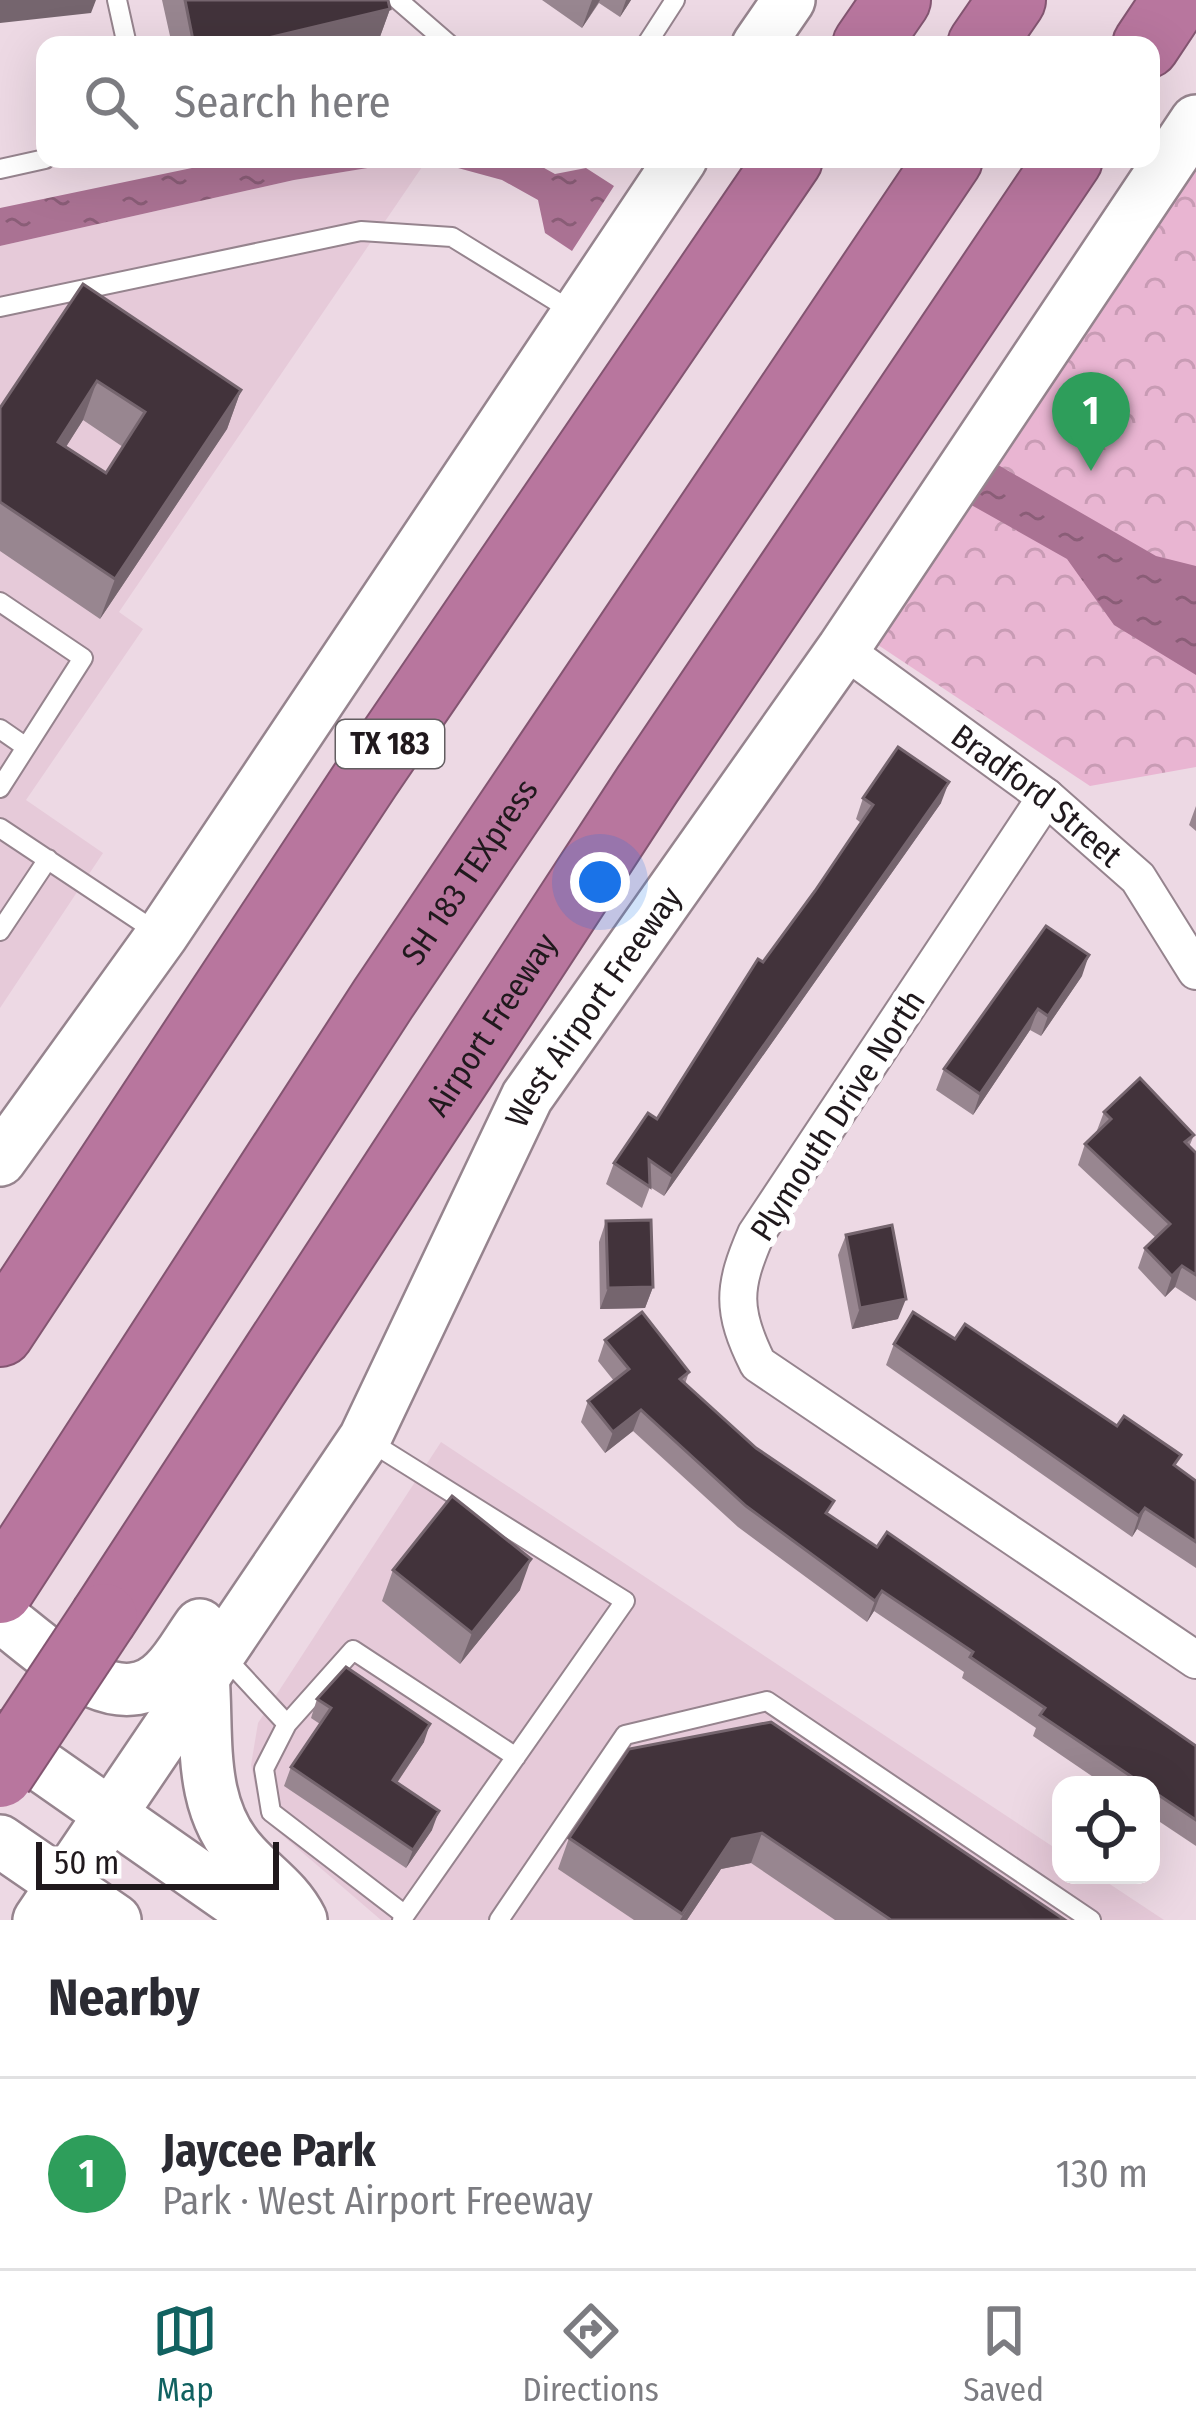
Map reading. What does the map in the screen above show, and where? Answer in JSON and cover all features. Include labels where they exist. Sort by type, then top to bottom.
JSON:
[{"type":"highway","points":[[872,36],[897,0]]},
{"type":"highway","points":[[987,36],[1012,0]]},
{"type":"highway","points":[[1031,36],[1056,0]]},
{"type":"highway","points":[[1152,36],[1176,0]]},
{"type":"highway","name":"TX 183","points":[[0,1333],[368,777],[783,168]]},
{"type":"highway","name":"SH 183 TEXpress","points":[[7,1547],[383,936],[898,168]]},
{"type":"highway","name":"SH 183 TEXpress","points":[[7,1547],[943,168]]},
{"type":"highway","name":"Airport Freeway","points":[[0,1774],[647,785],[1063,168]]},
{"type":"main road","points":[[764,36],[789,0]]},
{"type":"main road","name":"West Airport Freeway","points":[[51,1902],[374,1416],[527,1097],[843,649],[1196,121]]},
{"type":"main road","points":[[0,1160],[162,935],[577,314],[668,168]]},
{"type":"main road","points":[[0,1616],[82,1676],[113,1690],[142,1687],[164,1675],[341,1429],[374,1416]]},
{"type":"main road","points":[[211,1662],[210,1797],[243,1855],[289,1896],[301,1920]]},
{"type":"main road","points":[[0,1737],[262,1920]]},
{"type":"main road","points":[[0,1841],[51,1902],[115,1920]]},
{"type":"street","name":"Bradford Street","points":[[843,649],[1046,797],[1138,878],[1196,970]]},
{"type":"street","name":"Plymouth Drive North","points":[[1046,797],[756,1234],[735,1282],[742,1331],[758,1364],[1196,1660]]},
{"type":"lane","points":[[117,0],[125,36]]},
{"type":"lane","points":[[398,0],[440,36]]},
{"type":"lane","points":[[652,36],[675,0]]},
{"type":"lane","points":[[0,169],[36,161]]},
{"type":"lane","points":[[0,308],[361,231],[452,237],[577,314]]},
{"type":"lane","points":[[0,602],[83,658],[0,788]]},
{"type":"lane","points":[[0,729],[26,747]]},
{"type":"lane","points":[[0,828],[162,935]]},
{"type":"lane","points":[[0,931],[48,859]]},
{"type":"lane","points":[[374,1416],[625,1601],[403,1917],[272,1812],[263,1769],[287,1724],[353,1650],[516,1756]]},
{"type":"lane","points":[[211,1662],[287,1724]]},
{"type":"lane","points":[[499,1920],[625,1735],[767,1702],[1091,1920]]},
{"type":"shaded area","points":[[368,168],[421,168],[119,612],[143,629],[26,800],[103,853],[0,1008],[0,246]]},
{"type":"shaded area","points":[[441,1442],[1052,1846],[1052,1884],[1110,1884],[1164,1920],[381,1920],[261,1817],[251,1765],[258,1723]]},
{"type":"green space","points":[[1196,161],[1196,767],[1090,786],[872,641]]},
{"type":"water","points":[[192,168],[368,168],[0,246],[0,208]]},
{"type":"water","points":[[458,168],[544,168],[555,174],[586,168],[614,186],[572,251],[545,233],[538,200],[502,180]]},
{"type":"water","points":[[993,462],[1156,556],[1196,566],[1196,675],[1114,625],[1067,559],[966,502]]},
{"type":"building","points":[[185,0],[388,0],[390,9],[276,36],[192,36]]},
{"type":"building","points":[[83,284],[241,390],[115,579],[0,502],[0,408]],"holes":[[[97,381],[145,412],[106,473],[58,442]]]},
{"type":"building","points":[[898,747],[949,782],[672,1176],[649,1160],[650,1187],[614,1163],[648,1113],[657,1119],[758,959],[763,962],[815,891],[873,805],[863,798]]},
{"type":"building","points":[[1046,926],[1089,955],[1048,1016],[1038,1009],[980,1094],[944,1069]]},
{"type":"building","points":[[1140,1078],[1194,1135],[1185,1142],[1196,1153],[1196,1275],[1182,1266],[1172,1276],[1145,1248],[1170,1224],[1085,1144],[1111,1119],[1104,1112]]},
{"type":"building","points":[[651,1220],[653,1287],[608,1288],[606,1221]]},
{"type":"building","points":[[892,1225],[906,1299],[860,1308],[846,1235]]},
{"type":"building","points":[[642,1312],[689,1372],[680,1379],[756,1448],[834,1501],[826,1513],[877,1547],[887,1532],[1196,1746],[1196,1820],[1160,1796],[1160,1776],[1131,1776],[1040,1715],[1045,1708],[970,1657],[973,1652],[882,1591],[875,1601],[746,1506],[641,1410],[613,1432],[588,1401],[629,1369],[605,1340]]},
{"type":"building","points":[[913,1312],[955,1339],[965,1324],[1117,1426],[1124,1416],[1181,1455],[1174,1465],[1196,1481],[1196,1542],[1145,1508],[1139,1516],[894,1344]]},
{"type":"building","points":[[452,1496],[531,1559],[472,1633],[393,1570]]},
{"type":"building","points":[[346,1667],[430,1724],[393,1780],[439,1811],[413,1850],[291,1767],[331,1708],[317,1699]]},
{"type":"building","points":[[771,1722],[1065,1920],[891,1920],[762,1833],[732,1839],[682,1914],[569,1838],[629,1749]]},
{"type":"place","name":"Jaycee Park","points":[[1091,471]]}]
